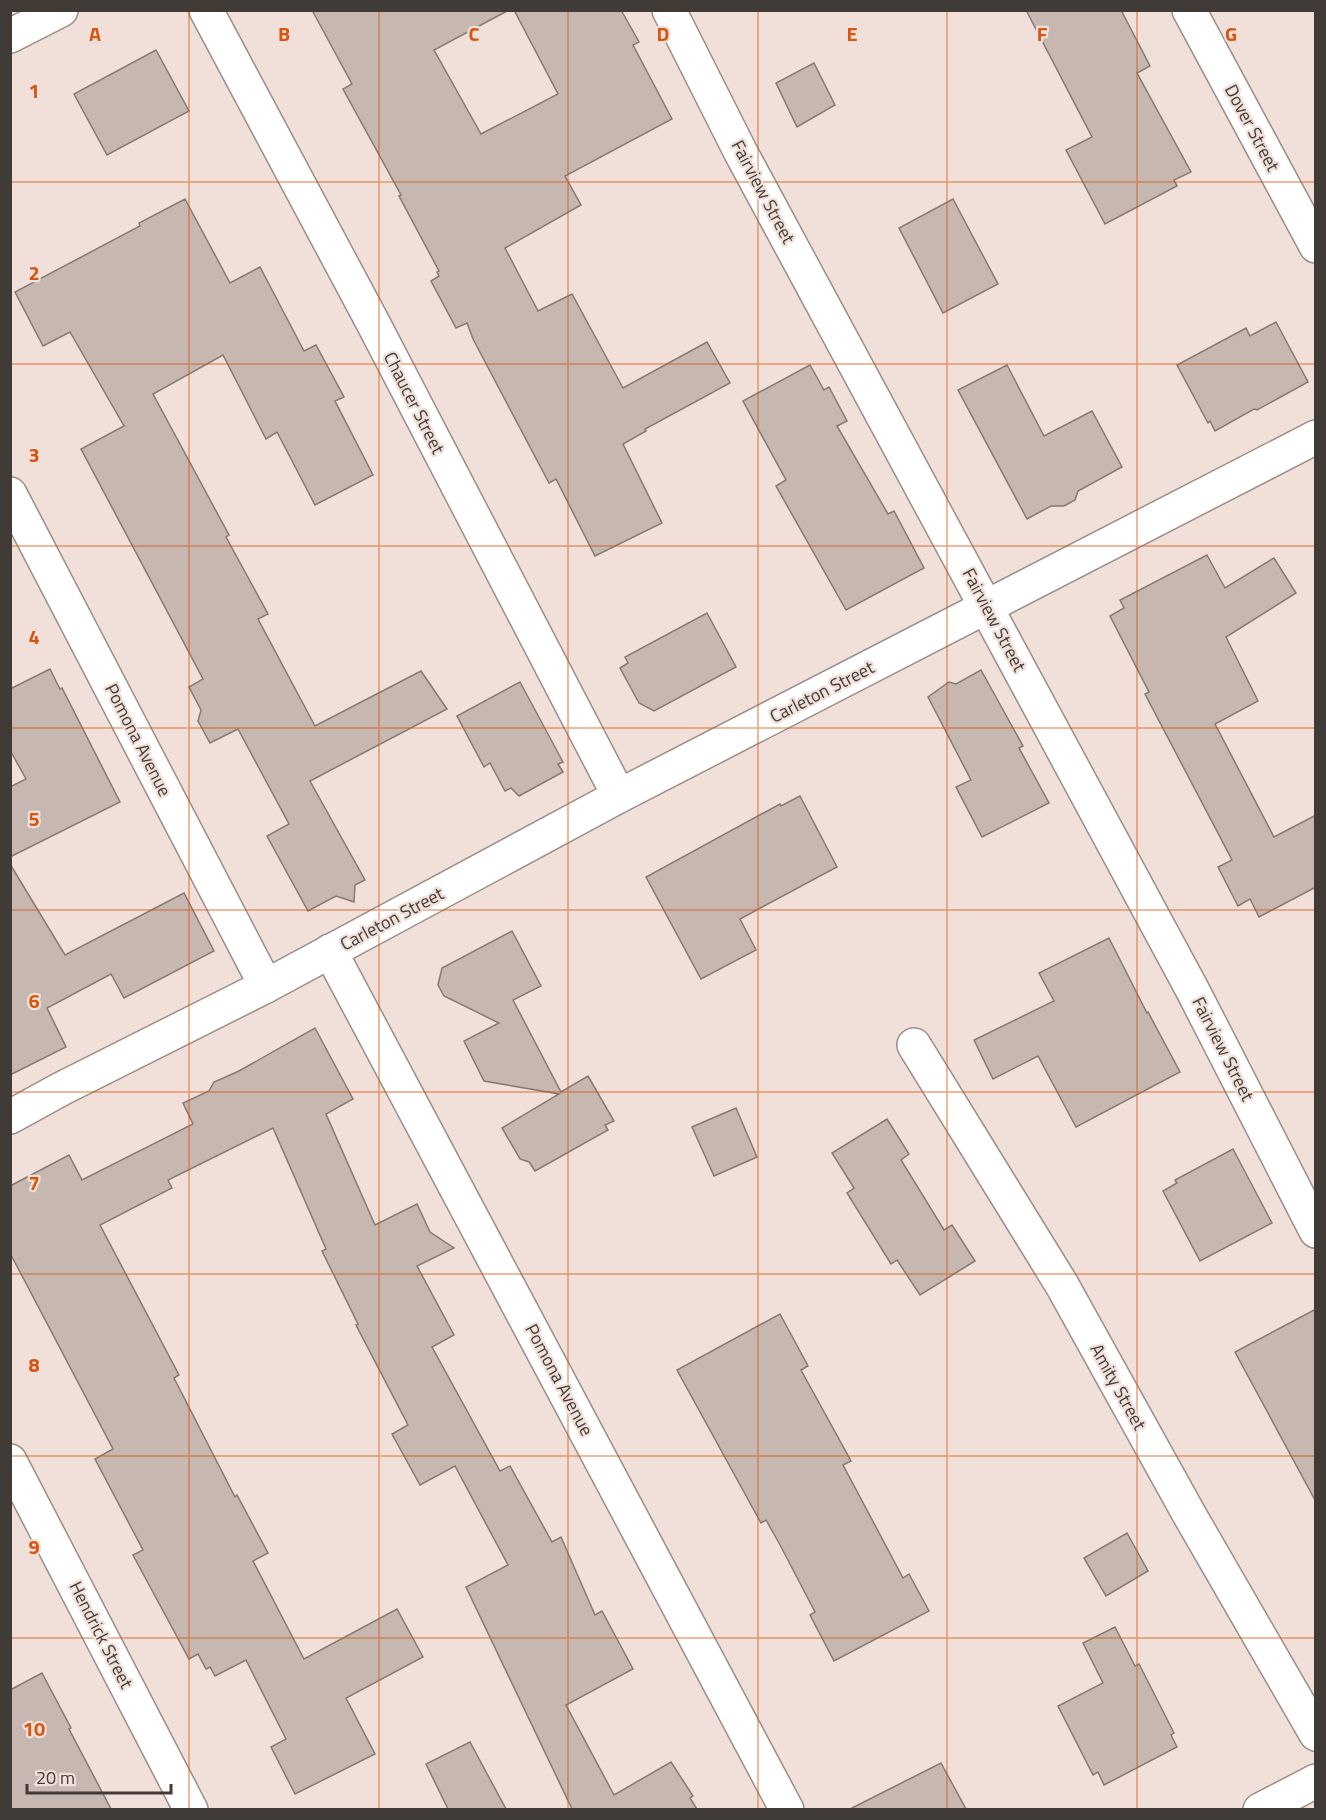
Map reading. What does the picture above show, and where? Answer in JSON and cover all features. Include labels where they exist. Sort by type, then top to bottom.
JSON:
[{"type":"street","points":[[10,36],[61,10]]},
{"type":"street","name":"Chaucer Street","points":[[206,10],[372,321],[620,796]]},
{"type":"street","name":"Fairview Street","points":[[669,10],[746,161],[1193,991],[1316,1231]]},
{"type":"street","name":"Dover Street","points":[[1189,10],[1316,246]]},
{"type":"street","name":"Carleton Street","points":[[266,986],[620,796],[1316,437]]},
{"type":"street","name":"Pomona Avenue","points":[[10,494],[266,986]]},
{"type":"street","name":"Pomona Avenue","points":[[330,951],[787,1809]]},
{"type":"street","points":[[10,1117],[266,986]]},
{"type":"street","name":"Amity Street","points":[[914,1045],[1062,1285],[1189,1514],[1316,1734]]},
{"type":"street","name":"Hendrick Street","points":[[10,1461],[191,1809]]},
{"type":"street","points":[[1260,1809],[1316,1780]]},
{"type":"building","points":[[312,10],[509,10],[434,50],[481,134],[558,94],[514,10],[621,10],[639,42],[633,45],[672,119],[565,176],[581,205],[505,248],[538,311],[572,294],[623,388],[707,342],[730,383],[645,429],[646,431],[623,444],[662,523],[595,556],[556,479],[549,483],[473,339],[467,323],[456,328],[431,281],[439,276],[437,272],[439,271],[399,196],[401,195],[343,89],[352,84]]},
{"type":"building","points":[[1026,10],[1121,10],[1150,66],[1137,73],[1191,172],[1174,180],[1177,186],[1105,224],[1066,150],[1092,137]]},
{"type":"building","points":[[156,50],[189,111],[107,155],[74,94]]},
{"type":"building","points":[[814,63],[835,105],[797,127],[776,83]]},
{"type":"building","points":[[185,199],[230,283],[260,267],[304,351],[316,345],[344,397],[335,401],[373,475],[315,505],[277,432],[266,439],[223,355],[153,394],[229,535],[226,537],[268,614],[258,619],[315,726],[421,671],[447,709],[310,781],[365,880],[355,885],[354,902],[336,896],[308,911],[267,836],[289,824],[238,729],[210,743],[198,721],[201,710],[189,687],[203,679],[81,449],[124,426],[70,332],[43,346],[15,292],[140,226],[139,223]]},
{"type":"building","points":[[953,199],[998,284],[943,313],[899,228]]},
{"type":"building","points":[[1276,322],[1308,382],[1215,431],[1210,421],[1208,423],[1177,365],[1246,328],[1250,336]]},
{"type":"building","points":[[810,365],[824,390],[829,387],[847,421],[837,426],[888,514],[894,511],[924,568],[846,610],[776,486],[786,480],[743,401]]},
{"type":"building","points":[[1007,365],[1044,436],[1092,411],[1122,467],[1078,491],[1075,500],[1064,506],[1051,506],[1027,519],[958,390]]},
{"type":"building","points":[[1207,555],[1225,588],[1274,558],[1296,593],[1226,637],[1258,701],[1215,724],[1274,837],[1316,815],[1316,887],[1259,917],[1250,899],[1238,906],[1218,867],[1232,860],[1145,694],[1149,692],[1110,616],[1124,608],[1120,600]]},
{"type":"building","points":[[707,613],[736,667],[654,711],[639,703],[620,668],[628,663],[625,657]]},
{"type":"building","points":[[50,669],[120,802],[10,857],[10,787],[26,779],[10,750],[10,689]]},
{"type":"building","points":[[981,670],[1023,746],[1019,748],[1049,803],[982,837],[956,787],[971,780],[928,697],[949,682],[956,684]]},
{"type":"building","points":[[520,682],[563,762],[558,764],[563,772],[519,796],[511,788],[505,791],[490,763],[484,767],[457,716]]},
{"type":"building","points":[[800,796],[837,867],[740,919],[756,950],[701,979],[646,877],[780,804],[781,806]]},
{"type":"building","points":[[10,864],[65,955],[184,893],[214,951],[124,998],[111,974],[47,1008],[66,1047],[10,1075]]},
{"type":"building","points":[[512,931],[541,986],[513,1000],[561,1092],[588,1076],[614,1121],[605,1125],[608,1130],[535,1171],[529,1162],[520,1159],[502,1128],[559,1094],[484,1081],[464,1041],[499,1023],[444,996],[438,985],[442,968]]},
{"type":"building","points":[[1109,938],[1180,1072],[1076,1127],[1038,1056],[993,1079],[974,1040],[1054,1001],[1039,973]]},
{"type":"building","points":[[315,1028],[353,1099],[326,1114],[375,1225],[417,1204],[430,1232],[454,1248],[417,1266],[454,1335],[432,1347],[500,1471],[510,1466],[552,1542],[561,1537],[595,1615],[602,1611],[633,1669],[566,1705],[614,1795],[671,1762],[693,1796],[690,1798],[697,1809],[572,1809],[466,1587],[508,1565],[455,1466],[420,1485],[392,1434],[408,1425],[356,1325],[358,1324],[322,1251],[326,1249],[273,1128],[168,1180],[172,1188],[100,1225],[179,1375],[174,1378],[235,1497],[237,1495],[268,1553],[253,1561],[304,1659],[397,1609],[423,1657],[346,1698],[375,1754],[295,1794],[271,1747],[286,1739],[246,1660],[215,1676],[210,1667],[206,1669],[198,1654],[189,1659],[133,1555],[143,1550],[95,1459],[113,1449],[10,1253],[10,1186],[69,1155],[82,1180],[193,1124],[183,1103],[209,1091],[214,1082],[239,1071]]},
{"type":"building","points":[[736,1108],[757,1157],[714,1176],[692,1127]]},
{"type":"building","points":[[887,1119],[909,1154],[901,1160],[944,1230],[952,1225],[975,1261],[920,1295],[897,1260],[891,1264],[847,1193],[854,1188],[832,1153]]},
{"type":"building","points":[[1233,1149],[1272,1223],[1200,1261],[1163,1191],[1177,1183],[1175,1180]]},
{"type":"building","points":[[1316,1309],[1316,1502],[1235,1352]]},
{"type":"building","points":[[780,1314],[808,1366],[801,1370],[851,1461],[843,1465],[903,1578],[909,1574],[929,1611],[834,1661],[810,1615],[815,1612],[779,1543],[766,1520],[761,1523],[677,1370]]},
{"type":"building","points":[[1127,1533],[1148,1571],[1106,1596],[1084,1558]]},
{"type":"building","points":[[1115,1627],[1135,1666],[1139,1664],[1174,1733],[1171,1735],[1177,1747],[1104,1785],[1098,1772],[1093,1775],[1058,1706],[1103,1683],[1083,1643]]},
{"type":"building","points":[[42,1673],[111,1809],[10,1809],[10,1690]]},
{"type":"building","points":[[470,1742],[506,1809],[448,1809],[426,1764]]},
{"type":"building","points":[[941,1763],[966,1809],[850,1809]]}]
